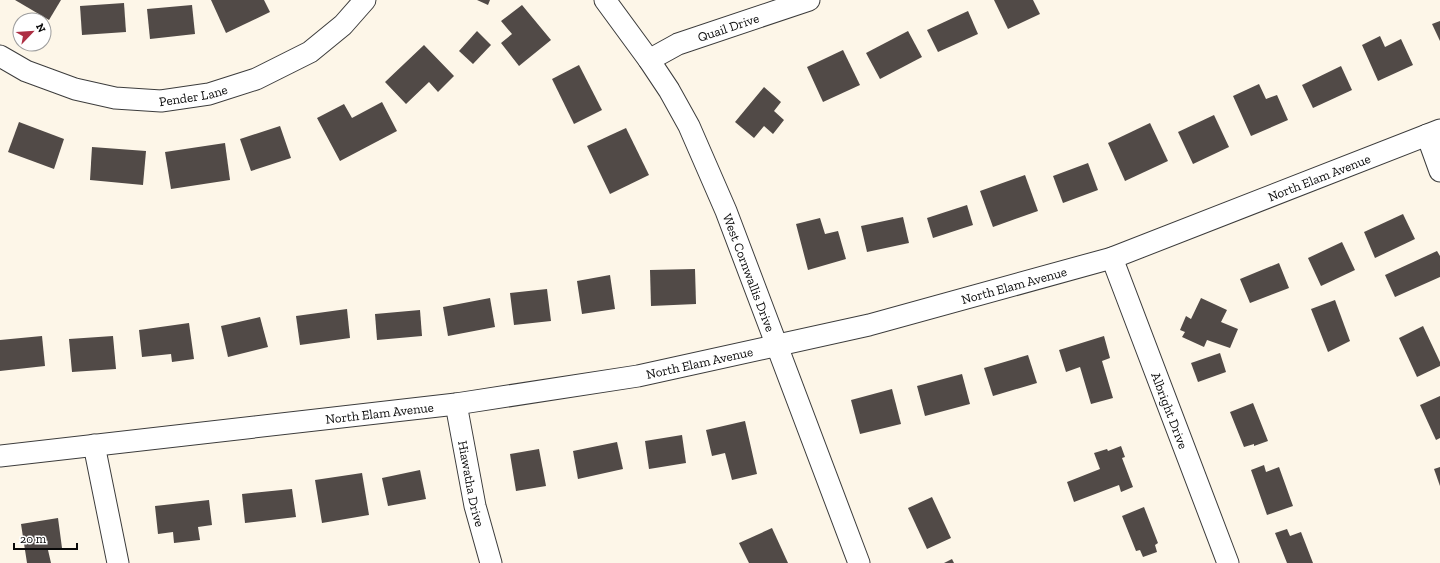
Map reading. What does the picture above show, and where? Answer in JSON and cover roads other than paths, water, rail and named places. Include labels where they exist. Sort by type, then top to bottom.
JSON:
[{"type":"street","name":"Pender Lane","points":[[0,56],[26,71],[75,89],[116,98],[161,101],[209,94],[256,79],[310,52],[343,25],[366,0]]},
{"type":"street","name":"West Cornwallis Drive","points":[[605,0],[649,60],[669,90],[689,126],[726,211],[859,563]]},
{"type":"street","name":"Quail Drive","points":[[649,60],[678,44],[809,0]]},
{"type":"street","name":"North Elam Avenue","points":[[0,456],[456,404],[638,376],[777,346],[869,325],[1112,258],[1433,132]]},
{"type":"street","points":[[1433,132],[1440,171]]},
{"type":"street","name":"Albright Drive","points":[[1112,258],[1228,563]]},
{"type":"street","name":"Hiawatha Drive","points":[[456,404],[475,506],[491,563]]},
{"type":"street","points":[[94,445],[118,563]]}]
